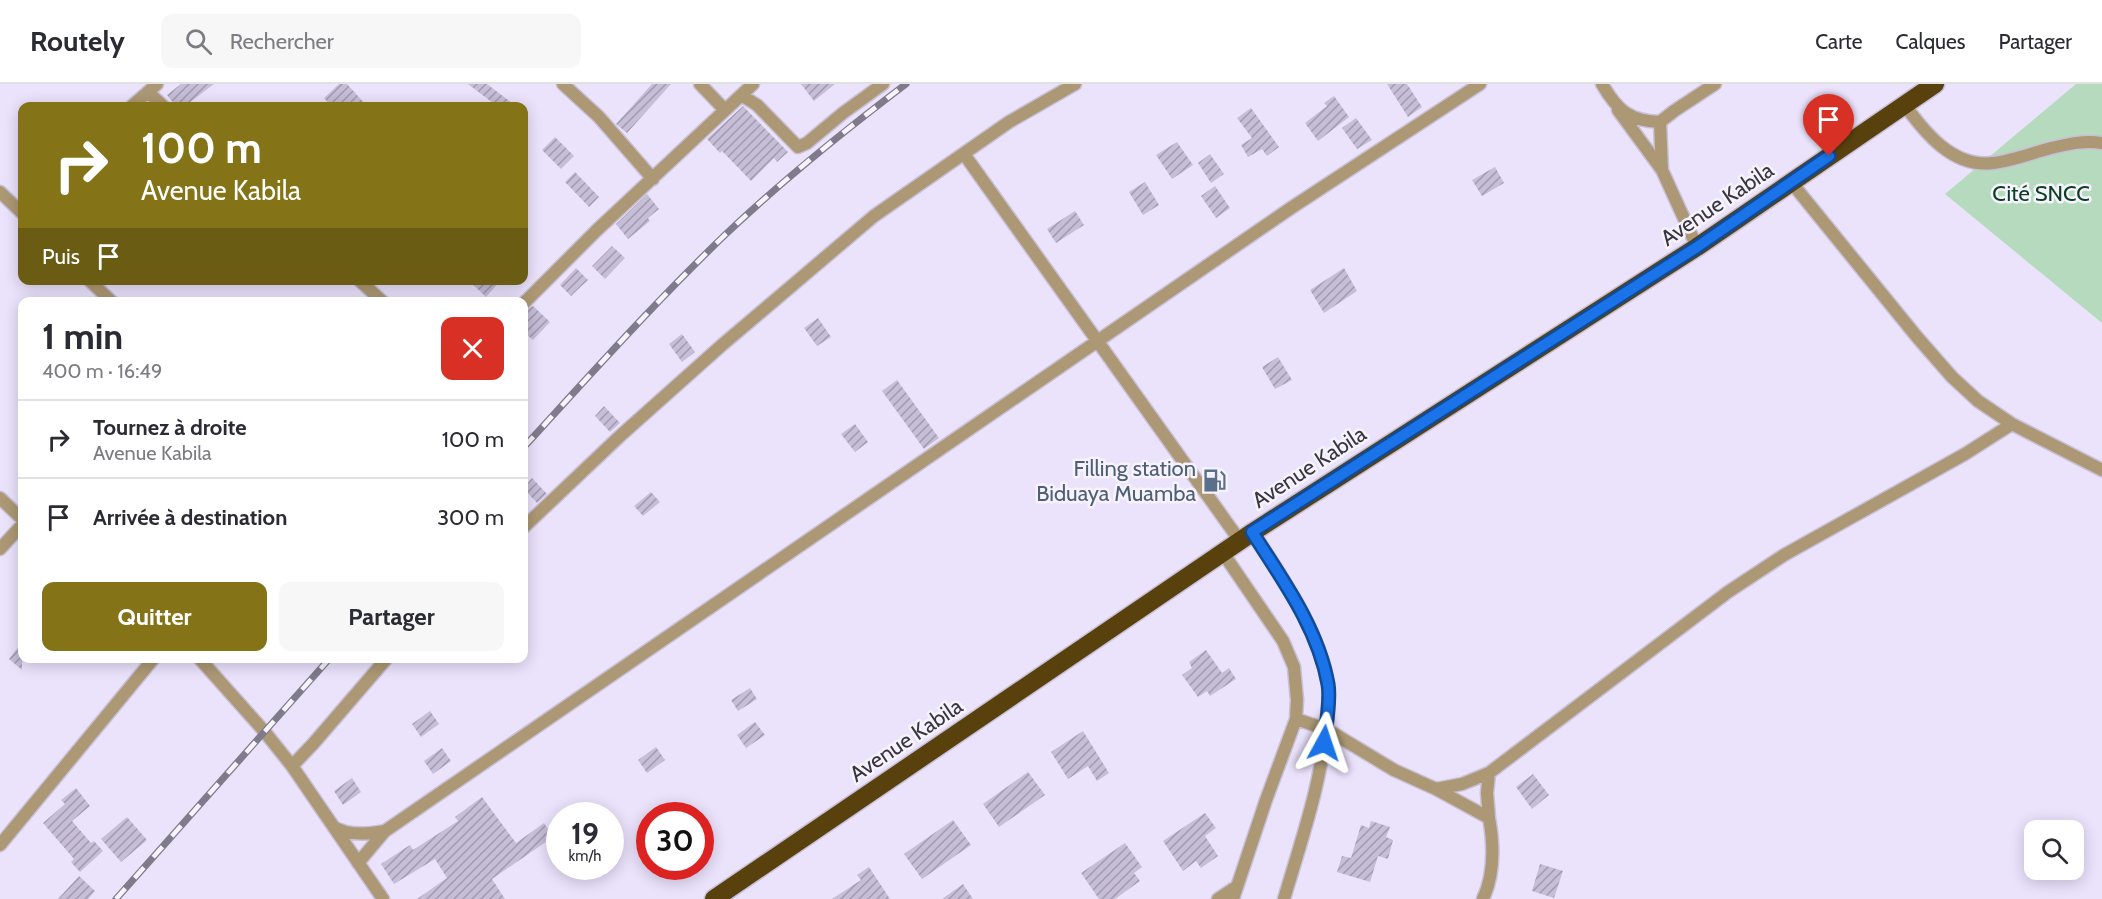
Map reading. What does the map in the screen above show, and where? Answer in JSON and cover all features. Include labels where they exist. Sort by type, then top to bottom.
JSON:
[{"type":"highway","name":"Avenue Kabila","points":[[714,899],[1246,537],[1697,247],[1935,84]]},
{"type":"street","points":[[563,84],[599,117],[653,179]]},
{"type":"street","points":[[700,84],[725,110]]},
{"type":"street","points":[[528,299],[597,230],[753,84]]},
{"type":"street","points":[[741,96],[757,105],[798,147],[807,143],[883,84]]},
{"type":"street","points":[[528,523],[620,436],[722,345],[874,216],[1009,122],[1075,84]]},
{"type":"street","points":[[358,863],[385,831],[1291,208],[1480,84]]},
{"type":"street","points":[[1602,84],[1662,170],[1697,247]]},
{"type":"street","points":[[1614,104],[1640,119],[1660,122],[1715,84]]},
{"type":"street","points":[[136,102],[152,88],[161,102]]},
{"type":"street","points":[[1904,104],[1922,129],[1935,142],[1971,164],[1993,163],[2076,142],[2102,143]]},
{"type":"street","points":[[1660,122],[1662,170]]},
{"type":"street","points":[[964,154],[1098,342],[1246,537],[1308,623],[1320,653],[1329,686],[1326,729],[1323,758],[1313,805],[1284,899]]},
{"type":"street","points":[[1791,182],[1934,357],[1978,401],[2012,424],[2102,470]]},
{"type":"street","points":[[0,192],[18,207]]},
{"type":"street","points":[[94,285],[107,297]]},
{"type":"street","points":[[364,285],[378,297]]},
{"type":"street","points":[[1436,789],[1476,780],[1489,773],[1728,592],[1784,555],[1965,454],[2012,424]]},
{"type":"street","points":[[0,498],[18,515]]},
{"type":"street","points":[[0,549],[18,529]]},
{"type":"street","points":[[1218,899],[1235,893],[1296,719],[1297,700],[1293,667],[1283,641],[1223,553]]},
{"type":"street","points":[[0,845],[150,663]]},
{"type":"street","points":[[203,663],[292,766],[383,899]]},
{"type":"street","points":[[292,766],[383,663]]},
{"type":"street","points":[[1296,719],[1326,729],[1359,750],[1489,818]]},
{"type":"street","points":[[1483,899],[1492,868],[1493,838],[1486,793],[1489,773]]},
{"type":"street","points":[[333,827],[340,831],[363,834],[385,831]]},
{"type":"green space","name":"Cité SNCC","points":[[2076,84],[2102,84],[2102,323],[1945,194]]},
{"type":"building","points":[[181,84],[214,84],[190,102],[173,102],[167,95]]},
{"type":"building","points":[[339,84],[347,84],[363,102],[328,102],[324,98]]},
{"type":"building","points":[[468,84],[487,84],[511,102],[492,102]]},
{"type":"building","points":[[652,84],[671,84],[627,133],[616,124]]},
{"type":"building","points":[[801,84],[835,84],[814,101]]},
{"type":"building","points":[[1387,84],[1407,84],[1422,107],[1408,117]]},
{"type":"building","points":[[1334,96],[1349,117],[1318,141],[1305,123],[1327,106],[1324,103]]},
{"type":"building","points":[[743,106],[788,152],[777,162],[774,158],[751,181],[707,139]]},
{"type":"building","points":[[1251,108],[1279,147],[1267,156],[1262,149],[1248,157],[1241,145],[1252,138],[1237,118]]},
{"type":"building","points":[[1356,118],[1372,140],[1357,149],[1342,128]]},
{"type":"building","points":[[555,137],[574,156],[561,169],[542,150]]},
{"type":"building","points":[[1177,142],[1193,165],[1172,179],[1156,155]]},
{"type":"building","points":[[1210,154],[1224,174],[1211,183],[1198,163]]},
{"type":"building","points":[[1495,167],[1504,183],[1482,196],[1472,180]]},
{"type":"building","points":[[575,172],[599,197],[589,207],[565,182]]},
{"type":"building","points":[[1145,182],[1159,205],[1143,215],[1129,192]]},
{"type":"building","points":[[1215,186],[1230,208],[1216,218],[1201,196]]},
{"type":"building","points":[[647,194],[659,209],[648,218],[650,221],[628,239],[616,224]]},
{"type":"building","points":[[1075,211],[1084,225],[1056,243],[1047,229]]},
{"type":"building","points":[[612,246],[625,258],[605,279],[592,266]]},
{"type":"building","points":[[576,268],[588,280],[571,296],[560,285]]},
{"type":"building","points":[[1344,268],[1357,291],[1324,313],[1310,290]]},
{"type":"building","points":[[473,285],[497,285],[486,297]]},
{"type":"building","points":[[533,306],[550,322],[533,340],[528,336],[528,309]]},
{"type":"building","points":[[818,318],[831,337],[817,346],[804,328]]},
{"type":"building","points":[[682,334],[695,352],[682,362],[669,344]]},
{"type":"building","points":[[1278,357],[1292,380],[1275,389],[1262,367]]},
{"type":"building","points":[[897,380],[939,438],[924,449],[882,391]]},
{"type":"building","points":[[604,406],[620,423],[610,432],[595,416]]},
{"type":"building","points":[[855,424],[868,442],[855,452],[841,434]]},
{"type":"building","points":[[532,478],[547,494],[537,503],[528,493],[528,482]]},
{"type":"building","points":[[651,492],[660,502],[643,516],[634,506]]},
{"type":"building","points":[[18,647],[18,663],[22,663],[22,670],[9,659]]},
{"type":"building","points":[[1206,650],[1222,673],[1229,668],[1236,679],[1210,696],[1207,691],[1198,697],[1182,675],[1192,668],[1189,662]]},
{"type":"building","points":[[750,688],[757,699],[738,711],[731,700]]},
{"type":"building","points":[[430,711],[439,724],[421,737],[412,724]]},
{"type":"building","points":[[755,722],[765,735],[746,748],[737,735]]},
{"type":"building","points":[[1083,731],[1109,773],[1097,781],[1088,766],[1068,779],[1051,752]]},
{"type":"building","points":[[656,747],[665,760],[647,773],[638,760]]},
{"type":"building","points":[[442,748],[451,761],[433,774],[424,761]]},
{"type":"building","points":[[1028,772],[1045,795],[999,827],[983,804]]},
{"type":"building","points":[[1533,774],[1549,795],[1532,809],[1516,787]]},
{"type":"building","points":[[352,778],[361,792],[343,805],[334,791]]},
{"type":"building","points":[[76,788],[90,806],[72,821],[91,843],[94,841],[103,851],[80,872],[71,862],[74,859],[43,823],[65,804],[61,800]]},
{"type":"building","points":[[482,797],[516,843],[544,823],[546,826],[546,842],[492,879],[505,899],[417,899],[447,878],[435,859],[394,884],[381,864],[410,845],[413,850],[458,821],[455,817]]},
{"type":"building","points":[[1205,813],[1216,828],[1205,836],[1218,856],[1201,868],[1196,861],[1183,871],[1163,841]]},
{"type":"building","points":[[127,817],[147,840],[121,862],[101,839]]},
{"type":"building","points":[[953,820],[971,845],[922,879],[904,854]]},
{"type":"building","points":[[1371,821],[1390,827],[1386,837],[1393,840],[1388,859],[1378,856],[1370,882],[1337,872],[1342,856],[1351,858],[1361,825],[1369,828]]},
{"type":"building","points":[[1125,843],[1142,867],[1134,873],[1140,881],[1115,899],[1099,899],[1081,873]]},
{"type":"building","points":[[1540,864],[1563,871],[1554,898],[1532,891]]},
{"type":"building","points":[[869,867],[890,899],[832,899],[861,880],[857,875]]},
{"type":"building","points":[[79,876],[95,891],[88,899],[58,899]]},
{"type":"building","points":[[963,884],[973,899],[942,899]]},
{"type":"railway","points":[[528,443],[649,312],[727,233],[814,156],[906,84]]},
{"type":"railway","points":[[116,899],[326,663]]},
{"type":"place","name":"Filling station Biduaya Muamba","points":[[1214,481]]},
{"type":"route","points":[[1324,743],[1329,686],[1320,653],[1308,623],[1252,532],[1697,247],[1829,156]]}]
